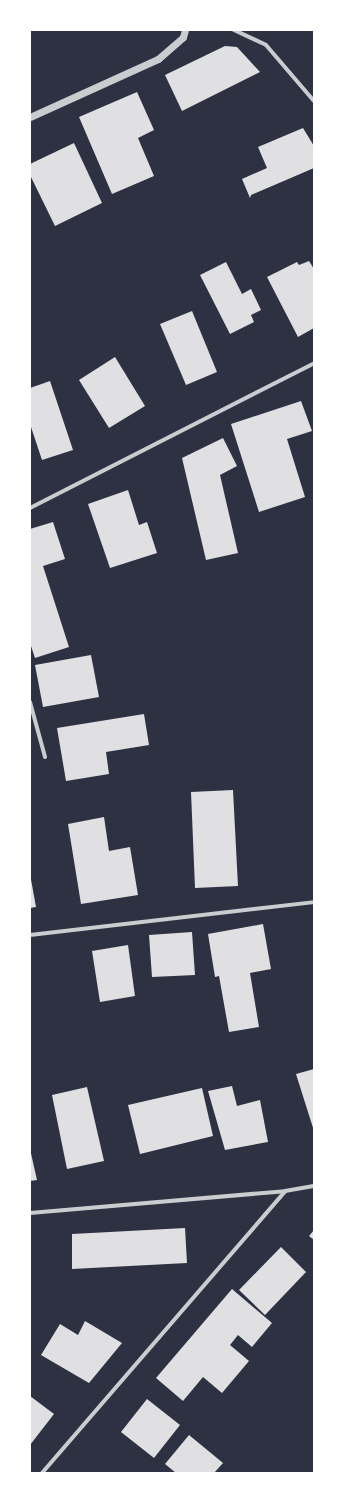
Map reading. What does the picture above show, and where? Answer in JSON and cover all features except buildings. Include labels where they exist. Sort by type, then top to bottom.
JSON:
[{"type":"street","points":[[30,117],[158,59],[183,37],[185,30]]},
{"type":"street","points":[[234,30],[266,45],[314,101]]},
{"type":"street","points":[[30,508],[314,363]]},
{"type":"street","points":[[30,702],[45,756]]},
{"type":"street","points":[[30,935],[314,902]]},
{"type":"street","points":[[30,1213],[285,1191],[314,1186]]},
{"type":"street","points":[[42,1473],[285,1191]]}]
